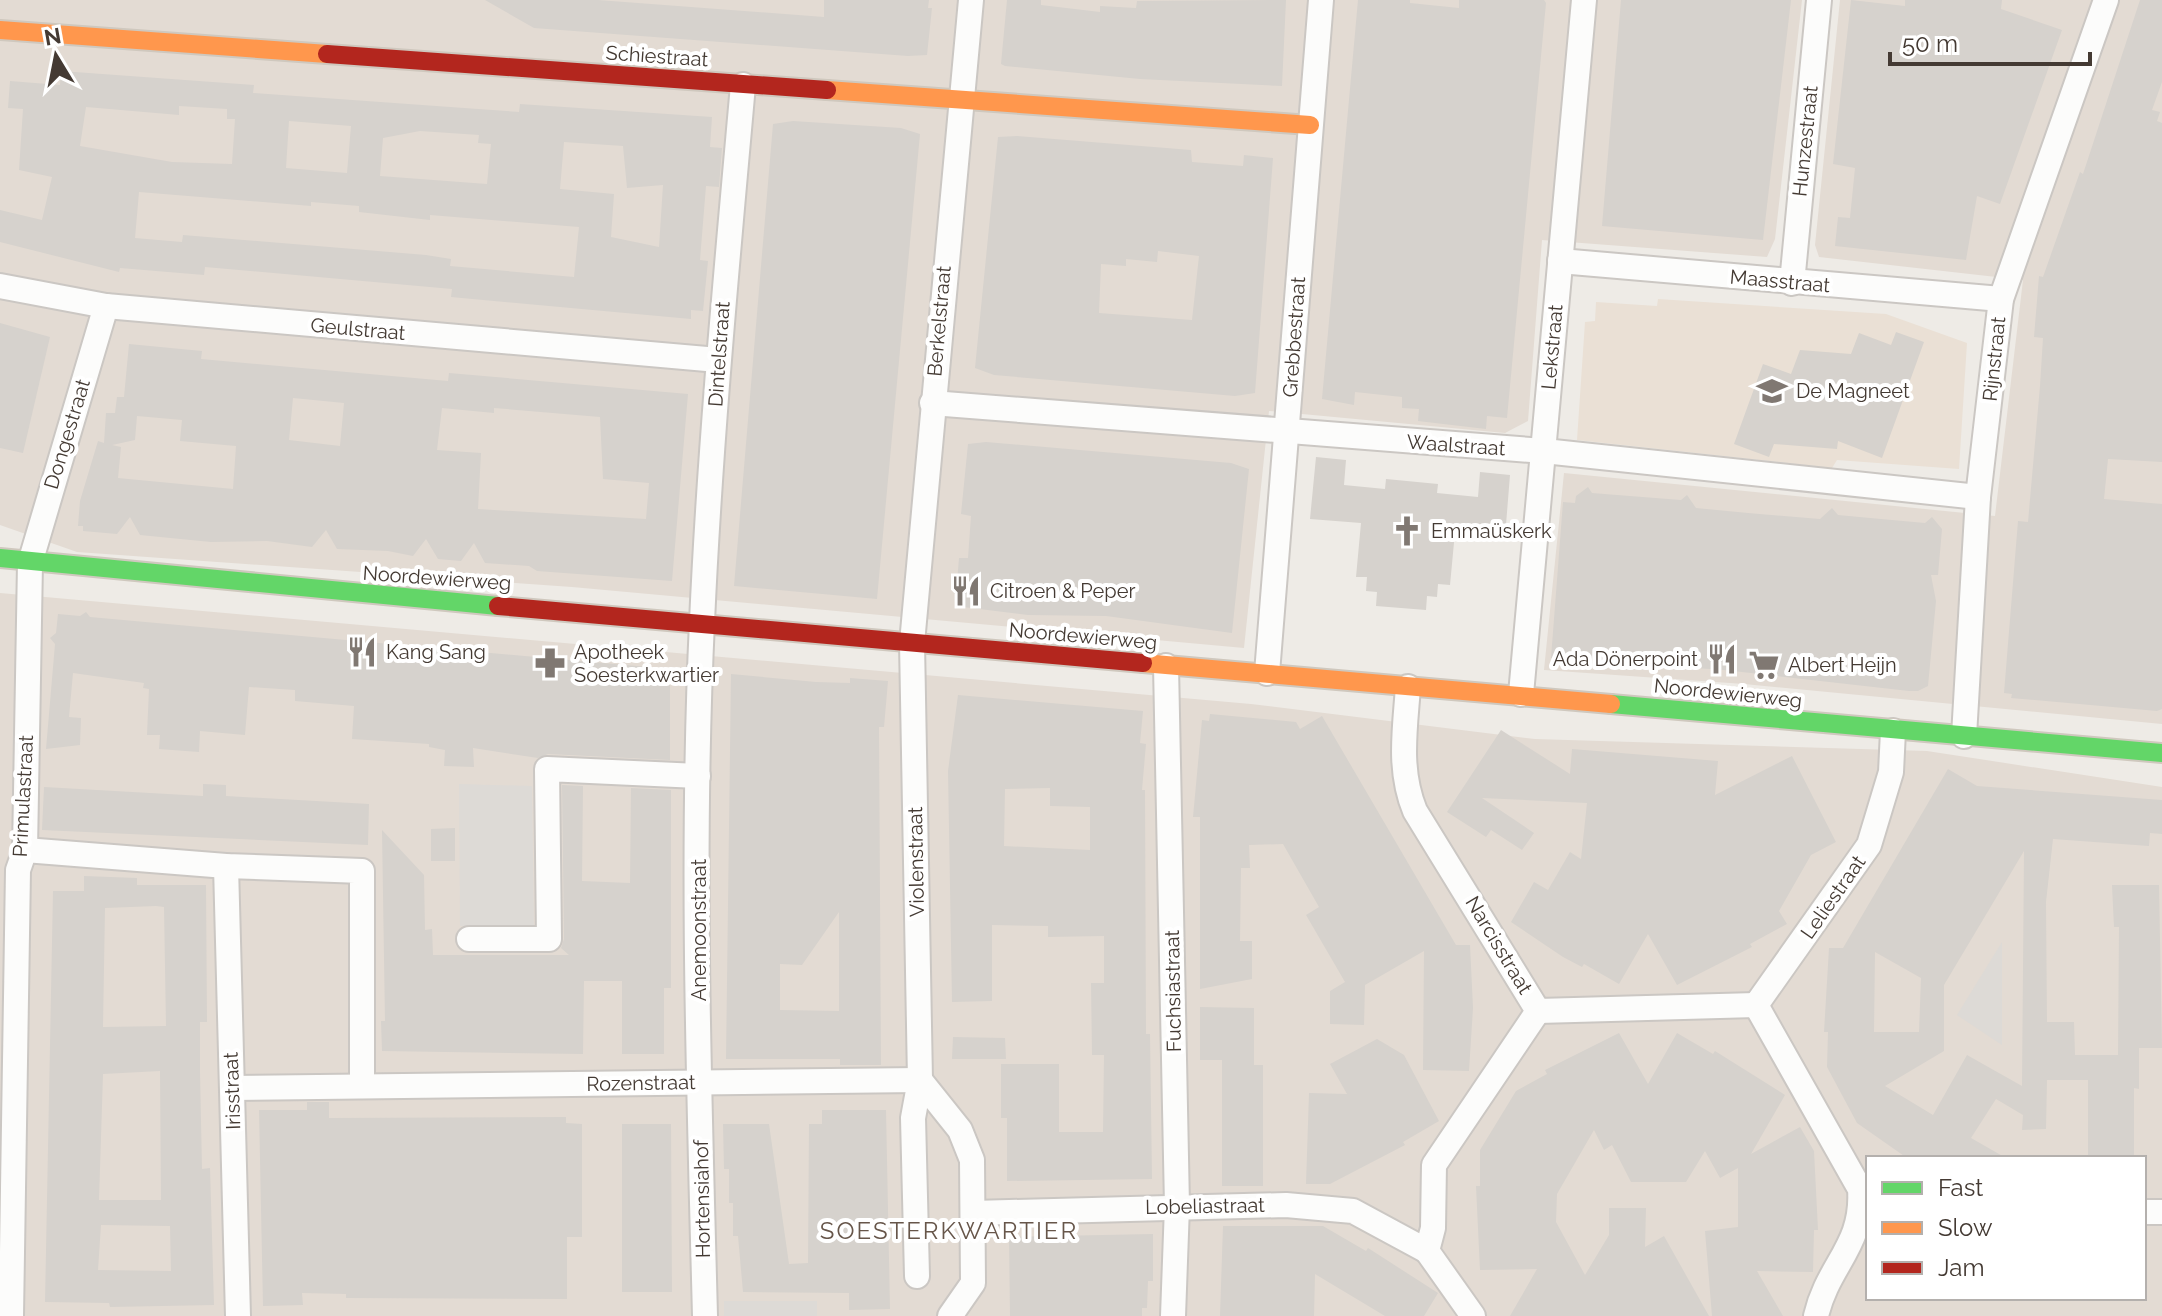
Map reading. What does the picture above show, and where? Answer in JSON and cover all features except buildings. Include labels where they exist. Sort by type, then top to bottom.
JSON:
[{"type":"street","name":"Berkelstraat","points":[[912,643],[971,0]]},
{"type":"street","name":"Grebbestraat","points":[[1267,673],[1321,0]]},
{"type":"street","name":"Lekstraat","points":[[1521,694],[1584,0]]},
{"type":"street","name":"Hunzestraat","points":[[1792,283],[1819,0]]},
{"type":"street","name":"Rijnstraat","points":[[1964,736],[1978,497],[2001,299],[2106,0]]},
{"type":"street","name":"Schiestraat","points":[[0,30],[743,85],[960,97],[1310,125]]},
{"type":"street","name":"Dintelstraat","points":[[702,623],[718,360],[743,85]]},
{"type":"street","name":"Maasstraat","points":[[1560,261],[2001,299]]},
{"type":"street","name":"Geulstraat","points":[[0,286],[106,306],[718,360]]},
{"type":"street","name":"Dongestraat","points":[[30,563],[106,306]]},
{"type":"street","name":"Waalstraat","points":[[932,403],[1544,451],[1978,497]]},
{"type":"street","name":"Noordewierweg","points":[[0,558],[1166,666],[1521,694],[1893,731],[2162,753]]},
{"type":"street","name":"Primulastraat","points":[[11,1316],[8,1013],[18,870],[25,850],[30,563]]},
{"type":"street","name":"Anemoonstraat","points":[[699,1083],[698,776],[702,623]]},
{"type":"street","name":"Violenstraat","points":[[912,643],[920,1080],[913,1118],[917,1276]]},
{"type":"street","name":"Fuchsiastraat","points":[[1166,666],[1177,1206],[1173,1316]]},
{"type":"street","name":"Narcisstraat","points":[[1408,687],[1403,764],[1410,800],[1538,1011],[1434,1165],[1433,1228],[1427,1251]]},
{"type":"street","name":"Leliestraat","points":[[1756,1005],[1869,845],[1891,772],[1893,731]]},
{"type":"street","points":[[469,939],[549,939],[547,769],[698,776]]},
{"type":"street","points":[[25,850],[226,866],[362,871],[362,1086]]},
{"type":"street","name":"Irisstraat","points":[[226,866],[238,1316]]},
{"type":"street","points":[[1538,1011],[1756,1005],[1860,1189],[1861,1238],[1822,1292],[1816,1316]]},
{"type":"street","points":[[920,1080],[960,1130],[972,1160],[973,1283],[950,1316]]},
{"type":"street","name":"Rozenstraat","points":[[232,1088],[920,1080]]},
{"type":"street","name":"Hortensiahof","points":[[699,1083],[705,1316]]},
{"type":"street","name":"Lobeliastraat","points":[[973,1213],[1286,1205],[1353,1211],[1427,1251]]},
{"type":"street","points":[[1427,1251],[1473,1316]]},
{"type":"shaded area","points":[[0,0],[1802,0],[1775,239],[1767,257],[1542,240],[1528,421],[1505,433],[1269,411],[1244,648],[572,587],[77,552],[0,525]]},
{"type":"shaded area","points":[[1840,0],[2162,0],[2162,724],[1744,684],[1544,670],[1564,473],[1995,516],[2023,280],[1819,257],[1815,245]]},
{"type":"shaded area","name":"De Magneet","points":[[1658,299],[1886,314],[1967,343],[1959,469],[1837,460],[1832,468],[1577,440],[1585,322],[1595,321],[1596,302],[1657,306]]},
{"type":"shaded area","name":"SOESTERKWARTIER","points":[[0,593],[1251,704],[1535,739],[1927,751],[2162,787],[2162,1316],[0,1316]]},
{"type":"shaded area","points":[[459,784],[532,786],[534,927],[460,926]]},
{"type":"shaded area","points":[[2002,942],[2002,1045],[1957,1015]]},
{"type":"shaded area","points":[[724,1301],[817,1301],[817,1316],[724,1316]]},
{"type":"traffic: fast","points":[[0,558],[498,606]]},
{"type":"traffic: fast","points":[[1611,704],[2162,753]]},
{"type":"traffic: slow","points":[[0,30],[327,54]]},
{"type":"traffic: slow","points":[[827,90],[1310,125]]},
{"type":"traffic: slow","points":[[1143,663],[1611,704]]},
{"type":"traffic: jam","points":[[327,54],[827,90]]},
{"type":"traffic: jam","points":[[498,606],[1143,663]]},
{"type":"place","name":"De Magneet","points":[[1772,391]]},
{"type":"place","name":"Emmaüskerk","points":[[1407,531]]},
{"type":"place","name":"Citroen & Peper","points":[[966,591]]},
{"type":"place","name":"Kang Sang","points":[[362,652]]},
{"type":"place","name":"Ada Dönerpoint","points":[[1722,659]]},
{"type":"place","name":"Apotheek Soesterkwartier","points":[[550,663]]},
{"type":"place","name":"Albert Heijn","points":[[1764,665]]},
{"type":"district","name":"SOESTERKWARTIER","points":[[949,1231]]}]
